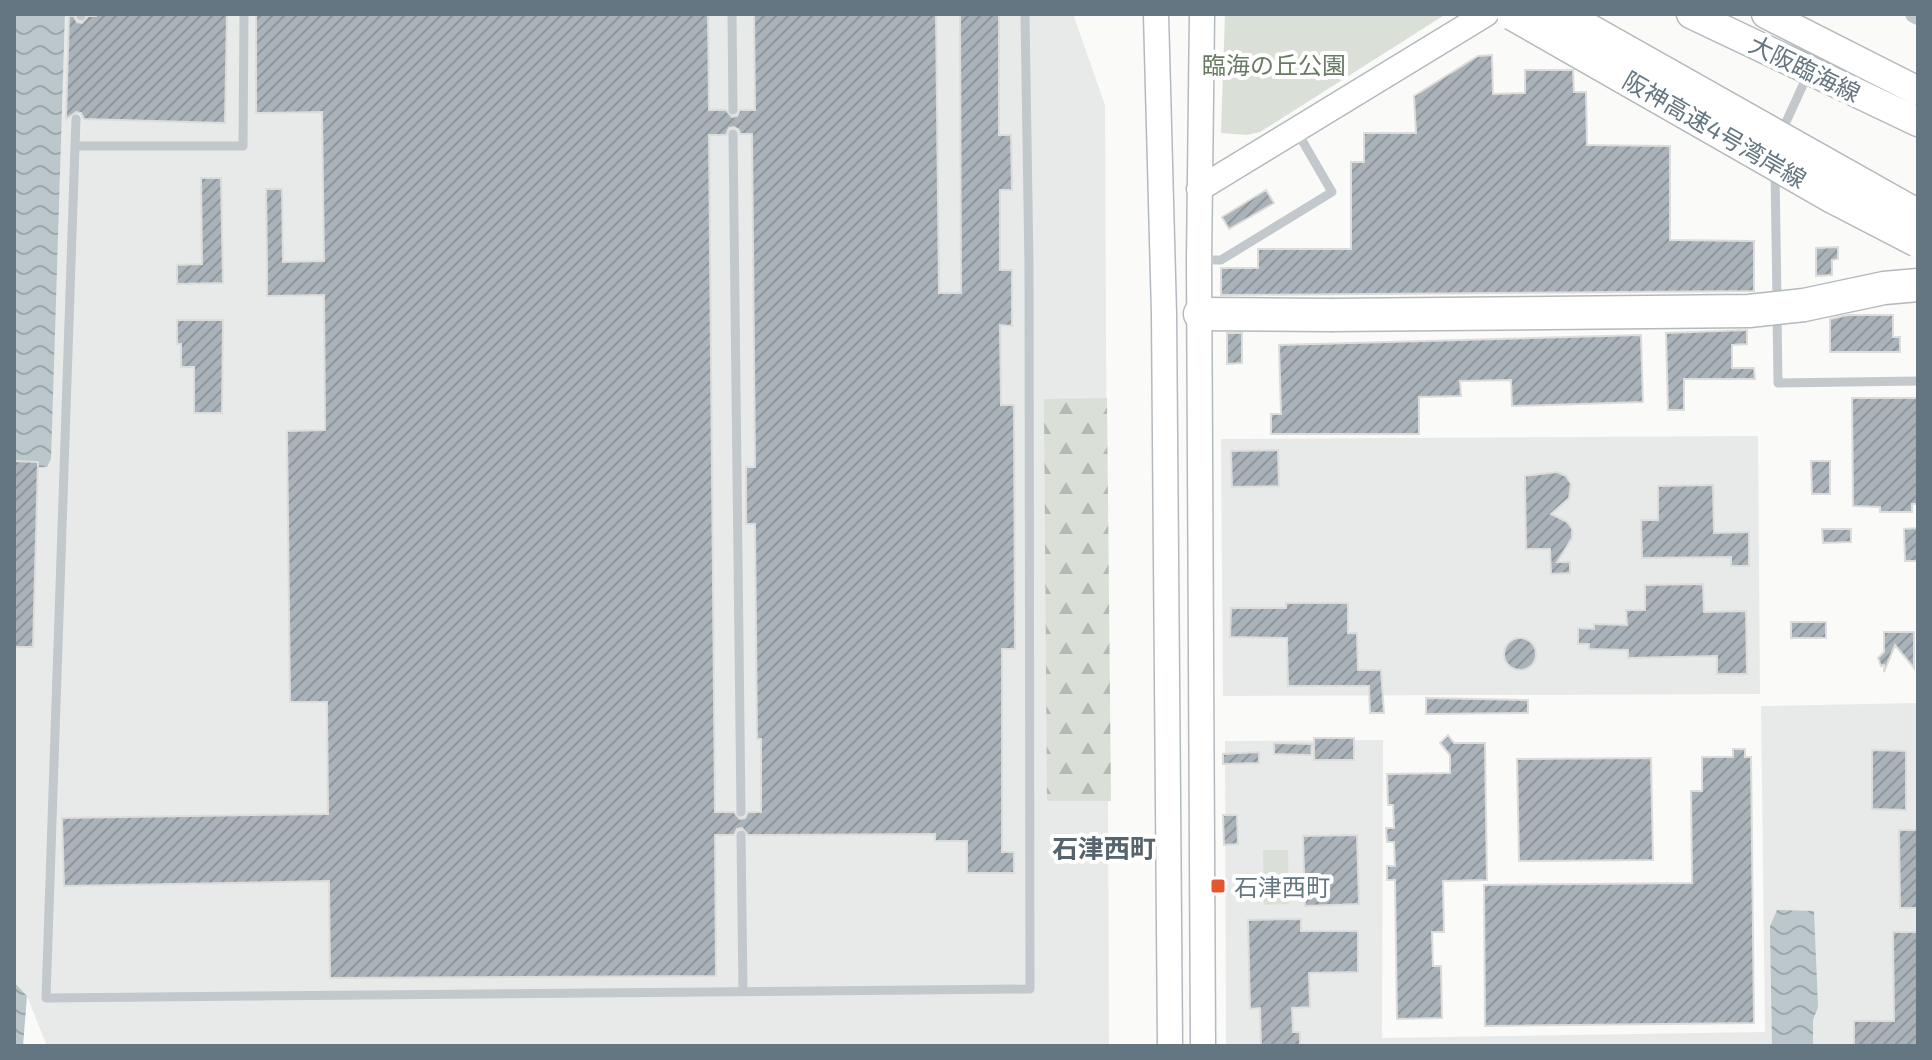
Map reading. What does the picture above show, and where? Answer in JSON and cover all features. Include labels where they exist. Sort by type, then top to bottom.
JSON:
[{"type":"highway","name":"阪神高速4号湾岸線","points":[[1513,14],[1833,197],[1918,241]]},
{"type":"highway","name":"阪神高速4号湾岸線","points":[[1560,14],[1918,216]]},
{"type":"highway","points":[[1569,14],[1701,94]]},
{"type":"highway","points":[[1200,314],[1749,311],[1804,305],[1884,288],[1918,285]]},
{"type":"main road","name":"大阪臨海線","points":[[1691,14],[1918,122]]},
{"type":"main road","name":"大阪臨海線","points":[[1766,14],[1918,91]]},
{"type":"street","points":[[1139,14],[1161,167]]},
{"type":"street","points":[[1156,14],[1164,314],[1170,1046]]},
{"type":"street","points":[[1202,14],[1199,261],[1203,1046]]},
{"type":"street","points":[[1199,189],[1486,14]]},
{"type":"street","points":[[1164,314],[1200,314]]},
{"type":"lane","points":[[75,146],[243,146],[244,14]]},
{"type":"lane","points":[[732,14],[733,110]]},
{"type":"lane","points":[[76,119],[46,998],[1030,989],[1029,265],[1025,14]]},
{"type":"lane","points":[[1810,71],[1782,127],[1775,170],[1778,383],[1918,381]]},
{"type":"lane","points":[[1199,261],[1221,260],[1332,192],[1296,130]]},
{"type":"lane","points":[[733,134],[741,812]]},
{"type":"lane","points":[[741,835],[743,991]]},
{"type":"shaded area","points":[[65,14],[1073,14],[1105,105],[1109,1046],[47,1046],[27,996],[14,982],[14,469],[59,198]]},
{"type":"shaded area","points":[[1758,436],[1760,694],[1223,696],[1221,439]]},
{"type":"shaded area","points":[[1918,703],[1918,1046],[1226,1046],[1225,741],[1383,740],[1382,1038],[1765,1032],[1761,706]]},
{"type":"green space","name":"臨海の丘公園","points":[[1225,14],[1446,14],[1260,132],[1247,135],[1221,133]]},
{"type":"green space","points":[[1107,398],[1111,801],[1047,801],[1044,399]]},
{"type":"green space","points":[[1263,850],[1288,850],[1289,904],[1264,905]]},
{"type":"water","points":[[14,14],[65,14],[51,459],[47,467],[14,469]]},
{"type":"water","points":[[1777,910],[1814,911],[1818,1007],[1813,1020],[1813,1046],[1772,1046],[1770,926]]},
{"type":"water","points":[[14,982],[27,996],[23,1046],[14,1046]]},
{"type":"building","points":[[227,14],[225,123],[84,119],[81,113],[76,112],[66,119],[69,16],[82,23],[88,16]]},
{"type":"building","points":[[256,14],[708,14],[709,110],[726,110],[732,117],[737,116],[740,110],[755,110],[754,14],[936,14],[939,293],[961,293],[960,14],[999,14],[999,135],[1011,135],[1012,190],[1000,190],[1000,270],[1012,270],[1012,326],[1000,325],[1001,405],[1014,405],[1015,649],[1002,649],[1002,852],[1014,852],[1014,873],[967,873],[967,841],[935,841],[935,834],[748,835],[742,828],[737,829],[734,835],[715,835],[716,976],[330,978],[329,881],[64,886],[62,818],[328,814],[327,702],[290,702],[287,431],[325,430],[324,295],[267,296],[266,189],[282,189],[283,262],[324,261],[322,112],[256,113]],"holes":[[[734,127],[740,134],[752,134],[755,467],[746,467],[746,524],[755,524],[757,739],[761,739],[761,812],[748,812],[745,818],[740,819],[734,812],[715,812],[709,135],[726,135],[729,128]]]},
{"type":"building","points":[[1492,55],[1493,94],[1525,93],[1525,70],[1573,70],[1574,92],[1586,92],[1587,145],[1670,146],[1670,240],[1754,241],[1754,291],[1221,295],[1221,268],[1258,268],[1258,249],[1351,249],[1351,162],[1364,162],[1364,133],[1416,133],[1414,96],[1478,56]]},
{"type":"building","points":[[201,178],[221,178],[223,283],[177,284],[177,265],[202,264]]},
{"type":"building","points":[[1266,190],[1274,203],[1229,229],[1222,217]]},
{"type":"building","points":[[1838,247],[1838,259],[1832,260],[1832,275],[1816,276],[1816,248]]},
{"type":"building","points":[[1848,315],[1893,315],[1893,337],[1900,337],[1900,352],[1830,352],[1830,319]]},
{"type":"building","points":[[177,320],[223,320],[222,413],[194,413],[194,367],[181,367]]},
{"type":"building","points":[[1747,330],[1747,344],[1732,345],[1732,368],[1754,368],[1755,379],[1684,379],[1684,410],[1668,410],[1666,333]]},
{"type":"building","points":[[1227,333],[1242,333],[1242,363],[1227,364]]},
{"type":"building","points":[[1641,335],[1643,402],[1512,406],[1511,380],[1460,381],[1461,396],[1419,397],[1419,434],[1271,434],[1271,414],[1281,414],[1279,345]]},
{"type":"building","points":[[1852,398],[1918,398],[1918,504],[1912,504],[1912,512],[1880,512],[1880,507],[1853,506]]},
{"type":"building","points":[[1278,450],[1279,486],[1232,487],[1231,451]]},
{"type":"building","points":[[14,461],[38,462],[33,647],[14,647]]},
{"type":"building","points":[[1811,461],[1830,461],[1830,494],[1812,494]]},
{"type":"building","points":[[1557,472],[1566,476],[1571,484],[1569,498],[1551,514],[1567,522],[1572,529],[1572,538],[1557,562],[1570,562],[1570,573],[1551,574],[1550,549],[1526,549],[1525,476]]},
{"type":"building","points":[[1713,485],[1714,533],[1749,532],[1749,566],[1731,566],[1731,557],[1642,558],[1641,520],[1658,520],[1658,486]]},
{"type":"building","points":[[1918,528],[1918,561],[1905,561],[1904,529]]},
{"type":"building","points":[[1822,529],[1851,529],[1851,542],[1823,543]]},
{"type":"building","points":[[1703,584],[1704,612],[1746,611],[1747,674],[1717,674],[1717,656],[1628,658],[1628,650],[1589,649],[1589,644],[1578,644],[1578,628],[1594,629],[1594,624],[1627,625],[1626,610],[1645,610],[1645,585]]},
{"type":"building","points":[[1286,603],[1348,603],[1348,633],[1357,633],[1358,670],[1381,670],[1384,713],[1370,713],[1369,686],[1288,686],[1287,638],[1230,637],[1231,608],[1286,608]]},
{"type":"building","points":[[1791,622],[1826,622],[1826,638],[1791,638]]},
{"type":"building","points":[[1884,632],[1914,632],[1914,668],[1895,645],[1884,672],[1884,665],[1881,666],[1878,658],[1884,652]]},
{"type":"building","points":[[1520,638],[1532,642],[1536,654],[1532,666],[1520,670],[1508,666],[1504,654],[1508,642]]},
{"type":"building","points":[[1426,698],[1528,700],[1528,713],[1426,714]]},
{"type":"building","points":[[1448,735],[1454,743],[1485,743],[1487,880],[1443,881],[1444,932],[1432,932],[1433,966],[1441,966],[1442,1018],[1397,1019],[1395,880],[1387,880],[1387,866],[1395,866],[1394,842],[1387,842],[1386,828],[1394,828],[1393,805],[1388,805],[1387,774],[1450,773],[1450,755],[1440,743]]},
{"type":"building","points":[[1314,738],[1354,738],[1354,760],[1314,760]]},
{"type":"building","points":[[1274,743],[1312,744],[1311,755],[1274,754]]},
{"type":"building","points":[[1733,749],[1745,749],[1745,757],[1751,757],[1754,1023],[1485,1026],[1484,885],[1692,883],[1691,791],[1702,791],[1702,757],[1733,757]]},
{"type":"building","points":[[1872,750],[1906,751],[1906,810],[1872,809]]},
{"type":"building","points":[[1259,752],[1259,763],[1223,764],[1223,754]]},
{"type":"building","points":[[1651,758],[1653,860],[1519,861],[1517,759]]},
{"type":"building","points":[[1223,815],[1237,815],[1238,844],[1224,845]]},
{"type":"building","points":[[1899,830],[1918,830],[1918,908],[1900,908]]},
{"type":"building","points":[[1357,835],[1359,904],[1305,906],[1303,836]]},
{"type":"building","points":[[1301,919],[1301,931],[1358,931],[1358,972],[1309,973],[1310,1007],[1292,1008],[1293,1032],[1300,1032],[1300,1046],[1261,1046],[1260,1008],[1250,1009],[1248,920]]},
{"type":"building","points":[[1893,932],[1918,932],[1918,1046],[1854,1046],[1854,1021],[1894,1021]]},
{"type":"place","name":"石津西町","points":[[1218,886]]},
{"type":"district","name":"石津西町","points":[[1104,847]]}]
